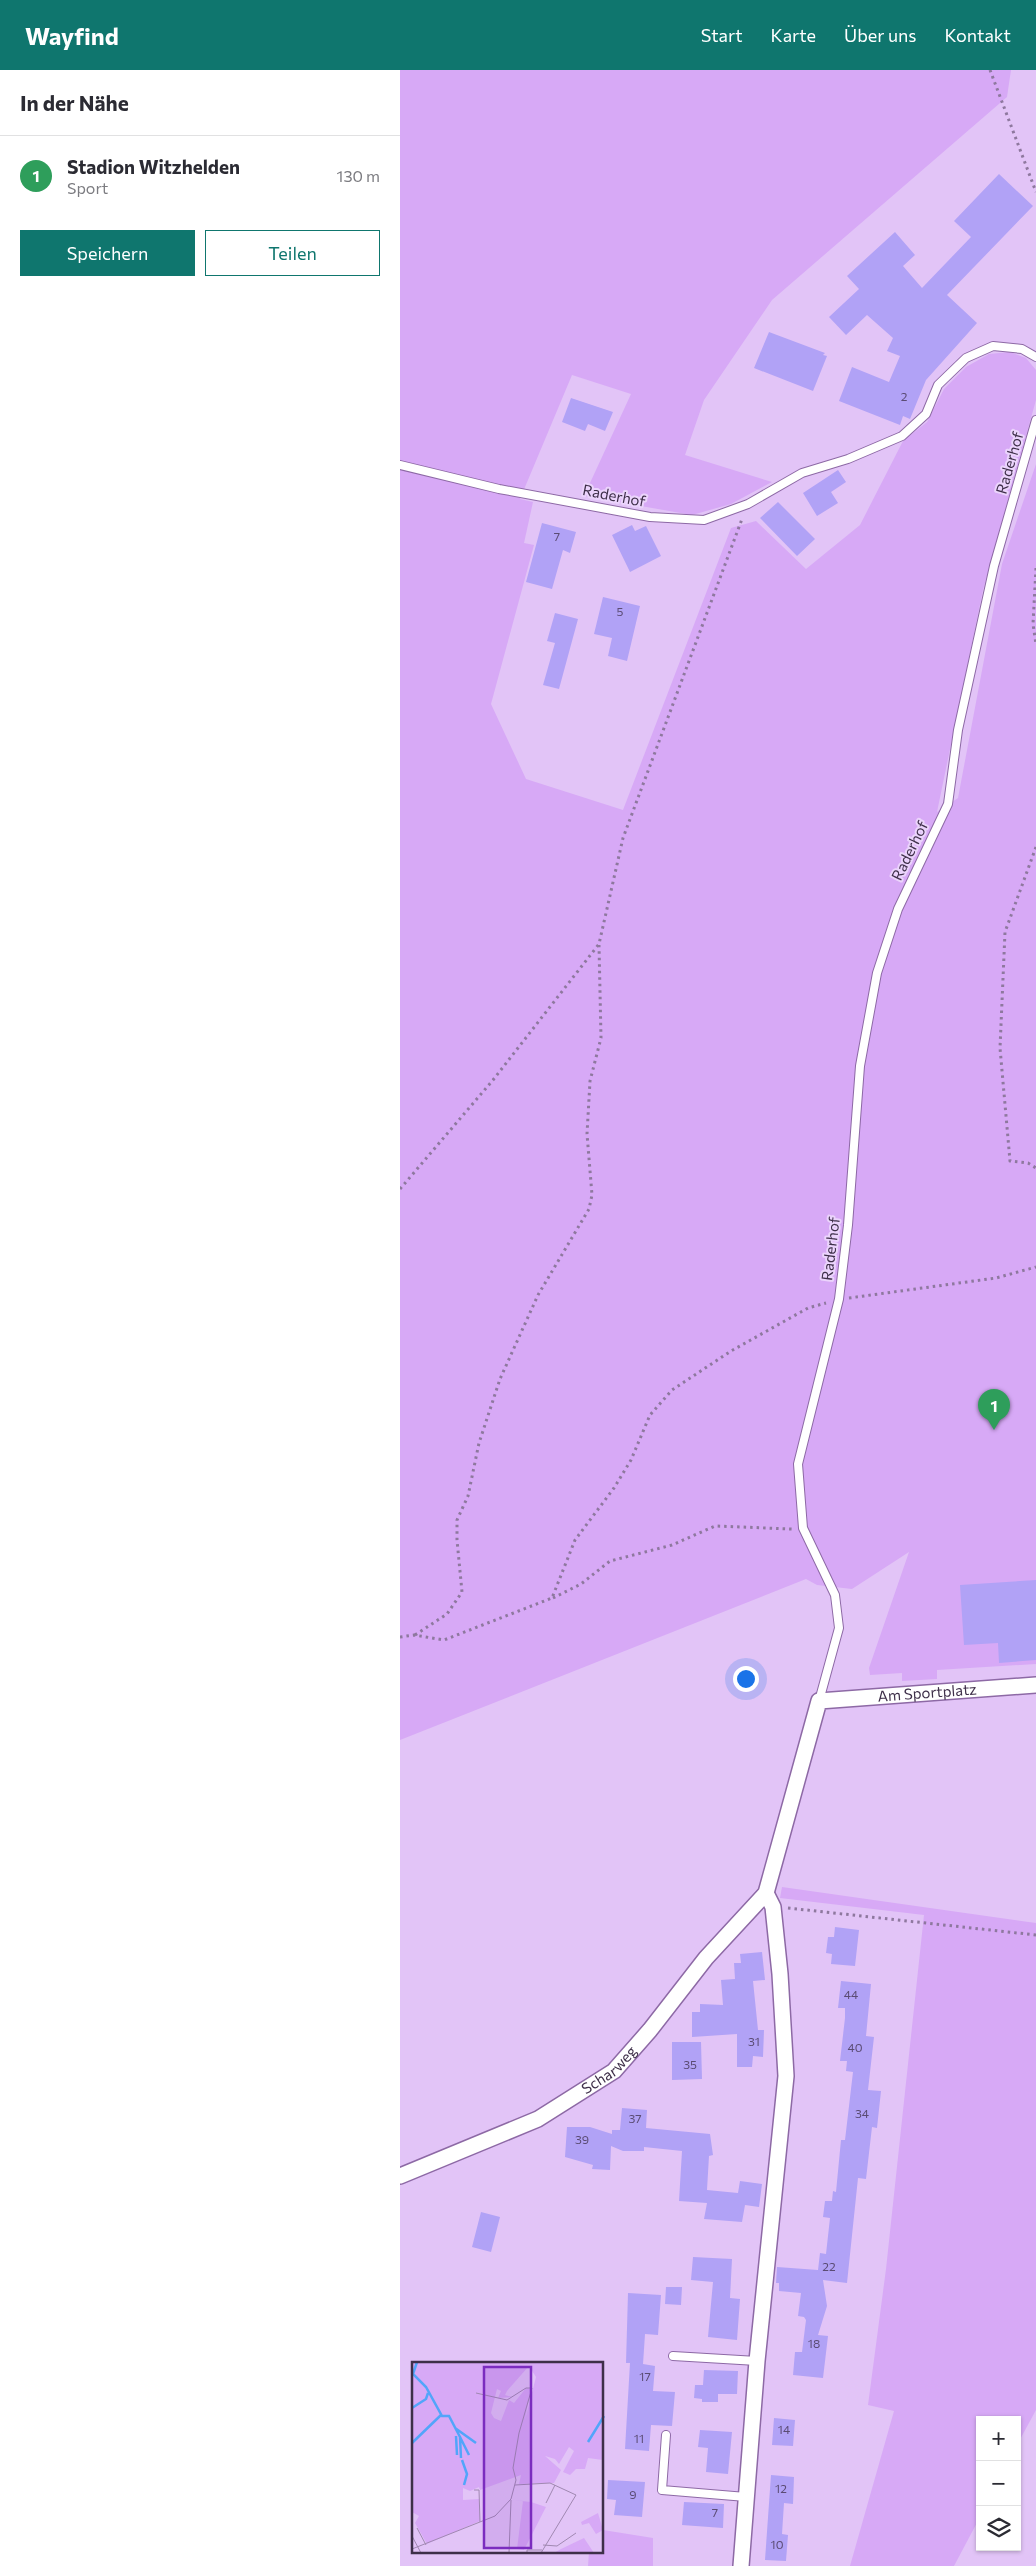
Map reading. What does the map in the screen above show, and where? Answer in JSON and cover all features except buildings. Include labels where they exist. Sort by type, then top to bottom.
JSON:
[{"type":"street","name":"Am Sportplatz","points":[[819,1701],[1036,1685]]},
{"type":"street","name":"Scharweg","points":[[400,2176],[538,2119],[614,2071],[650,2030],[706,1958],[766,1893],[819,1701]]},
{"type":"street","points":[[741,2566],[756,2362],[786,2076],[780,1974],[773,1907],[766,1893]]},
{"type":"lane","name":"Raderhof","points":[[400,465],[499,489],[650,517],[704,520],[748,504],[802,473],[848,459],[902,436],[926,414],[938,385],[966,358],[993,346],[1022,348],[1036,357]]},
{"type":"lane","name":"Raderhof","points":[[802,1528],[798,1464],[839,1299],[848,1225],[860,1066],[877,973],[898,909],[948,804],[958,730],[994,566],[1036,420]]},
{"type":"lane","points":[[802,1528],[835,1595],[839,1628],[819,1701]]},
{"type":"lane","points":[[673,2356],[756,2362]]},
{"type":"lane","points":[[666,2435],[662,2490],[746,2497]]},
{"type":"path","points":[[990,70],[1036,192]]},
{"type":"path","points":[[414,1635],[447,1614],[462,1592],[457,1520],[468,1496],[482,1434],[500,1379],[538,1295],[589,1209],[592,1195],[587,1134],[590,1081],[601,1038],[599,944],[623,838],[748,504]]},
{"type":"path","points":[[1036,568],[1033,624],[1036,644]]},
{"type":"path","points":[[1036,847],[1004,932],[1000,1048],[1010,1160],[1028,1163],[1036,1168]]},
{"type":"path","points":[[400,1189],[493,1080],[599,944]]},
{"type":"path","points":[[552,1598],[575,1540],[614,1488],[631,1460],[650,1415],[672,1390],[731,1352],[808,1308],[839,1299],[996,1278],[1036,1267]]},
{"type":"path","points":[[400,1637],[414,1635],[444,1640],[552,1598],[581,1584],[610,1561],[672,1545],[716,1526],[802,1528]]},
{"type":"path","points":[[773,1907],[1036,1935]]},
{"type":"shaded area","points":[[400,70],[1011,70],[1007,97],[772,300],[704,400],[685,455],[772,482],[731,504],[692,515],[584,496],[631,394],[572,375],[520,499],[533,502],[524,543],[534,545],[491,704],[526,779],[623,810],[731,528],[756,521],[806,569],[860,525],[903,441],[927,422],[944,389],[966,367],[989,354],[1010,352],[1026,358],[1036,370],[1036,400],[983,590],[937,812],[958,798],[1002,564],[1036,464],[1036,1664],[937,1670],[937,1679],[902,1681],[902,1673],[870,1675],[869,1668],[909,1552],[852,1589],[817,1585],[806,1579],[400,1740]]},
{"type":"shaded area","points":[[782,1887],[1036,1923],[1036,2410],[1021,2438],[1021,2416],[976,2416],[976,2525],[954,2566],[850,2566],[894,2411],[868,2405],[886,2269],[924,1915],[780,1898]]},
{"type":"shaded area","points":[[604,2530],[653,2538],[653,2566],[588,2566],[589,2554],[604,2554]]},
{"type":"place","name":"Stadion Witzhelden","points":[[994,1430]]}]
